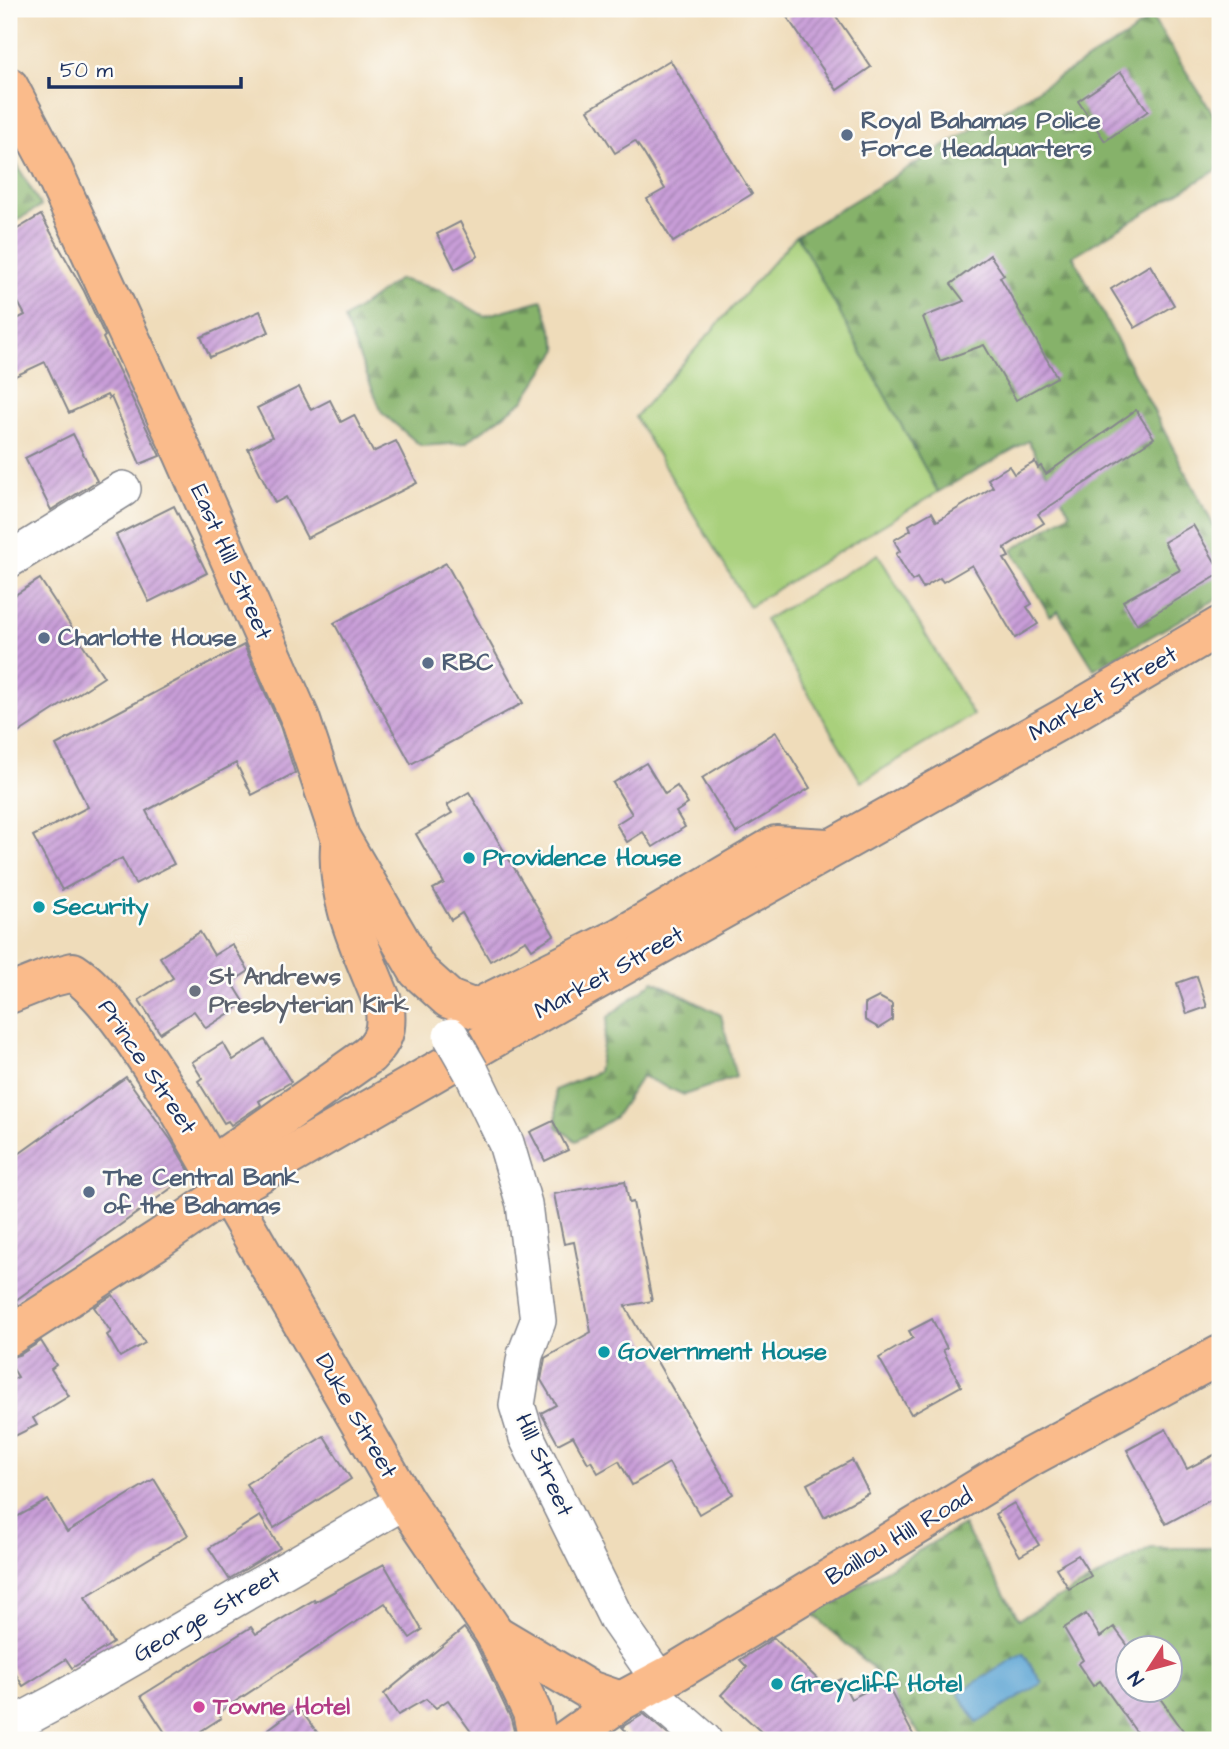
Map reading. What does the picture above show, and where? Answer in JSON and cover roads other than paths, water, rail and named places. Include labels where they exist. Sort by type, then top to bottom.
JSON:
[{"type":"main road","name":"East Hill Street","points":[[12,98],[51,166],[173,430],[300,718],[340,837],[418,971]]},
{"type":"main road","name":"Market Street","points":[[9,1336],[152,1244],[219,1179],[1042,730],[1220,626]]},
{"type":"main road","points":[[219,1179],[382,1042],[387,1027],[385,1009],[346,909],[338,870],[340,837]]},
{"type":"main road","points":[[418,971],[449,999],[475,1009],[620,937],[776,845],[828,848]]},
{"type":"main road","name":"Prince Street","points":[[9,994],[61,974],[73,972],[80,976],[136,1043],[219,1179]]},
{"type":"main road","name":"Duke Street","points":[[219,1179],[405,1501],[495,1633],[532,1712],[535,1740]]},
{"type":"main road","name":"Baillou Hill Road","points":[[574,1734],[642,1690],[1032,1456],[1220,1355]]},
{"type":"main road","name":"Duke Street","points":[[495,1633],[589,1690],[642,1690]]},
{"type":"street","points":[[9,561],[123,489]]},
{"type":"street","name":"East Hill Street","points":[[418,971],[451,1036]]},
{"type":"street","name":"Hill Street","points":[[451,1036],[506,1143],[524,1204],[538,1321],[525,1355],[517,1405],[527,1438],[616,1618],[642,1690],[704,1740]]},
{"type":"street","name":"George Street","points":[[9,1727],[405,1501]]},
{"type":"water","points":[[1023,1653],[1042,1683],[977,1723],[958,1693]]},
{"type":"place","name":"Royal Bahamas Police Force Headquarters","points":[[847,135]]},
{"type":"place","name":"Charlotte House","points":[[44,638]]},
{"type":"place","name":"RBC","points":[[428,663]]},
{"type":"place","name":"Providence House","points":[[469,858]]},
{"type":"place","name":"Security","points":[[39,907]]},
{"type":"place","name":"St Andrews Presbyterian Kirk","points":[[195,991]]},
{"type":"place","name":"The Central Bank of the Bahamas","points":[[89,1192]]},
{"type":"place","name":"Government House","points":[[604,1352]]},
{"type":"place","name":"Greycliff Hotel","points":[[777,1684]]},
{"type":"place","name":"Towne Hotel","points":[[199,1707]]}]
